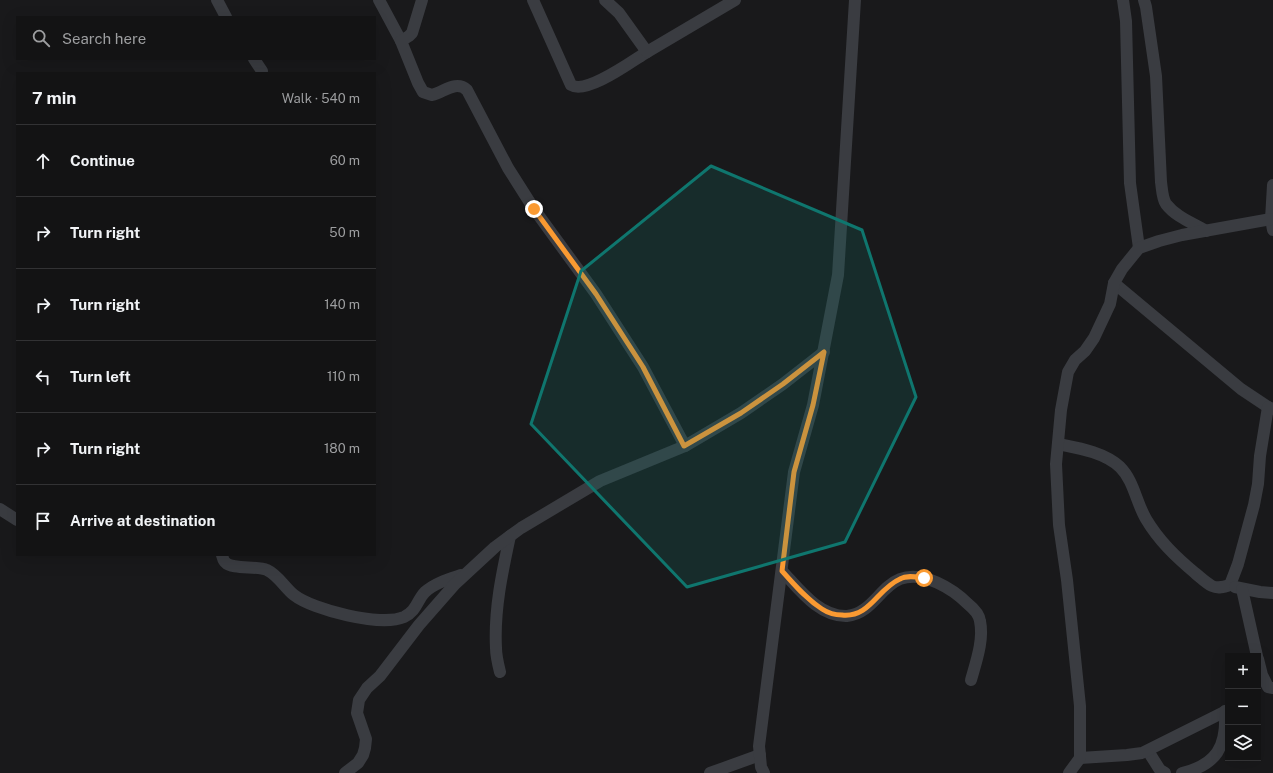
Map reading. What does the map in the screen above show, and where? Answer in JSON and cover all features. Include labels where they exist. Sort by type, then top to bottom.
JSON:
[{"type":"street","points":[[217,0],[225,16]]},
{"type":"street","points":[[379,0],[401,41],[423,92],[432,95],[455,86],[463,86],[467,90],[512,174],[534,209],[596,294],[643,367],[684,446]]},
{"type":"street","points":[[401,41],[412,33],[422,0]]},
{"type":"street","points":[[533,0],[570,85],[578,88],[587,86],[610,75],[646,52],[735,0]]},
{"type":"street","points":[[606,0],[619,13],[646,52]]},
{"type":"street","points":[[764,773],[759,746],[794,472],[813,405],[838,275],[853,22],[856,0]]},
{"type":"street","points":[[1123,0],[1126,21],[1130,183],[1139,248]]},
{"type":"street","points":[[1144,0],[1156,76],[1162,193],[1166,203],[1176,214],[1206,231]]},
{"type":"street","points":[[255,60],[262,71]]},
{"type":"street","points":[[1069,773],[1080,758],[1080,706],[1074,640],[1059,525],[1056,464],[1061,410],[1068,372],[1094,338],[1110,304],[1114,283],[1122,269],[1139,248],[1159,240],[1206,231],[1272,225],[1273,185]]},
{"type":"street","points":[[1058,444],[1084,449],[1102,456],[1119,466],[1128,476],[1145,517],[1167,548],[1185,565],[1213,587],[1224,588],[1230,585],[1238,564],[1254,505],[1258,484],[1260,456],[1270,408],[1241,389],[1114,283]]},
{"type":"street","points":[[344,773],[358,763],[365,748],[366,739],[357,713],[359,700],[367,688],[380,676],[419,625],[455,584],[495,547],[520,528],[600,481],[684,446],[741,413],[824,352]]},
{"type":"street","points":[[0,509],[16,519]]},
{"type":"street","points":[[500,672],[496,649],[496,628],[499,591],[510,536]]},
{"type":"street","points":[[222,556],[226,563],[231,566],[268,570],[294,595],[302,600],[331,611],[384,621],[405,617],[416,607],[424,593],[430,588],[467,572]]},
{"type":"street","points":[[782,571],[817,606],[834,615],[847,616],[860,613],[890,585],[899,579],[909,576],[924,578],[943,584],[959,594],[980,618],[981,628],[979,649],[971,680]]},
{"type":"street","points":[[1230,585],[1242,589],[1273,593]]},
{"type":"street","points":[[1242,589],[1256,653]]},
{"type":"street","points":[[1261,671],[1266,689]]},
{"type":"street","points":[[1080,758],[1127,755],[1148,751],[1225,711]]},
{"type":"street","points":[[1182,773],[1196,770],[1210,761],[1217,752],[1223,740],[1226,725]]},
{"type":"street","points":[[1148,751],[1160,770],[1165,773]]},
{"type":"street","points":[[710,773],[760,755]]},
{"type":"highlighted area","points":[[711,166],[862,230],[916,397],[845,542],[687,587],[531,424],[581,271]]},
{"type":"route","points":[[534,209],[596,294],[643,367],[684,446],[741,413],[783,384],[824,352],[813,405],[794,472],[782,571],[822,610],[834,615],[847,616],[860,613],[890,585],[899,579],[909,576],[924,578]]}]
